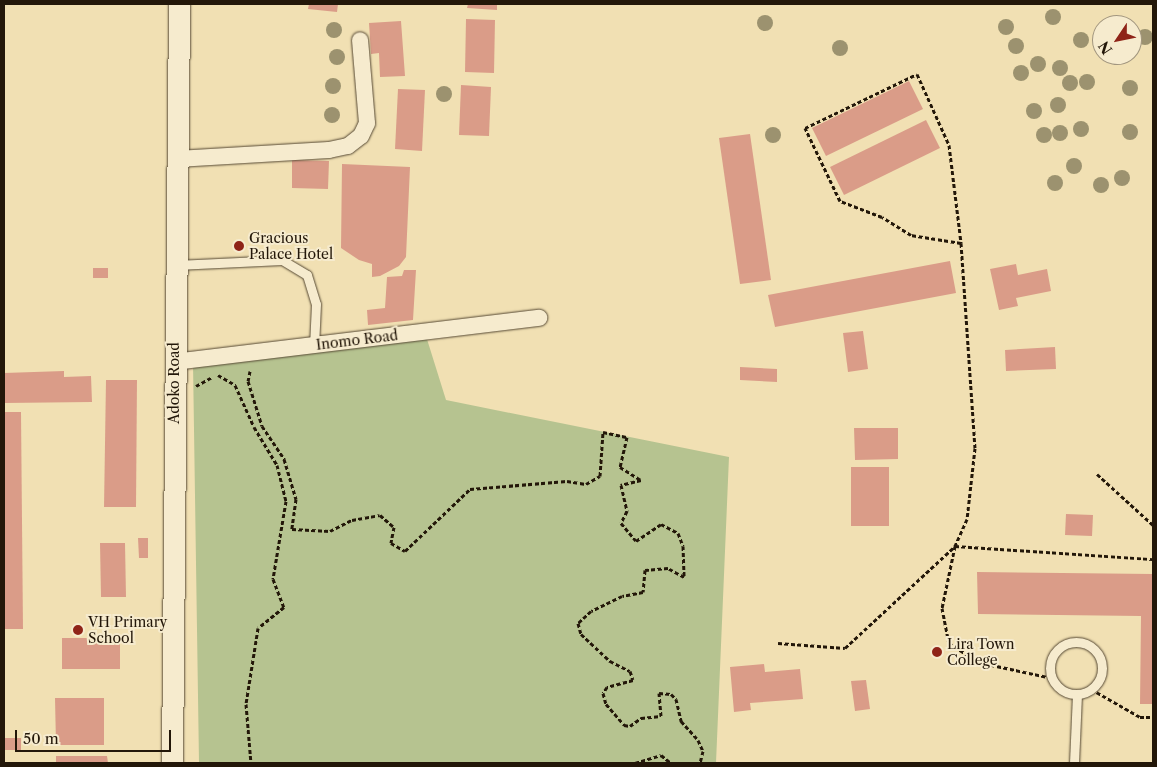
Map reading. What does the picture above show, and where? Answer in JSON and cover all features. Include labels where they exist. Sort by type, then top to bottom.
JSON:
[{"type":"street","name":"Adoko Road","points":[[172,763],[174,265],[178,4]]},
{"type":"street","points":[[176,159],[329,150],[348,146],[360,136],[367,123],[360,40]]},
{"type":"street","name":"Inomo Road","points":[[174,362],[540,318]]},
{"type":"lane","points":[[174,265],[282,260],[307,275],[316,304],[314,346]]},
{"type":"lane","points":[[1069,643],[1087,645],[1099,657],[1101,666],[1097,683],[1091,689],[1078,694],[1062,690],[1052,678],[1051,661],[1061,647],[1069,643]]},
{"type":"lane","points":[[1074,763],[1078,694]]},
{"type":"path","points":[[961,243],[911,235],[882,217],[840,201],[805,128],[917,74],[949,145],[961,243],[975,448],[967,520],[955,546],[942,608],[949,644],[978,662],[1052,678]]},
{"type":"path","points":[[251,364],[248,381],[262,426],[284,459],[296,499],[292,529],[330,531],[352,520],[380,515],[394,528],[391,543],[405,551],[470,489],[567,482],[586,484],[600,476],[603,432],[627,436],[620,467],[641,480],[622,485],[627,511],[621,524],[636,541],[661,524],[678,533],[683,546],[684,576],[668,568],[645,570],[643,592],[622,596],[591,611],[578,623],[581,634],[610,661],[630,672],[633,680],[607,687],[603,693],[606,704],[624,725],[661,716],[660,693],[671,694],[676,699],[681,721],[698,740],[703,751],[700,763]]},
{"type":"path","points":[[193,380],[193,388],[217,375],[235,385],[254,427],[277,466],[286,501],[273,579],[284,607],[258,628],[246,704],[251,763]]},
{"type":"path","points":[[1098,474],[1153,525]]},
{"type":"path","points":[[778,643],[845,648],[955,546],[1153,559]]},
{"type":"path","points":[[1091,689],[1140,717],[1153,717]]},
{"type":"path","points":[[635,763],[661,755],[671,763]]},
{"type":"green space","points":[[426,336],[446,400],[729,457],[716,763],[199,763],[193,363]]},
{"type":"building","points":[[309,4],[338,4],[337,12],[308,9]]},
{"type":"building","points":[[468,4],[497,4],[497,10],[467,8]]},
{"type":"building","points":[[466,19],[495,20],[494,73],[465,72]]},
{"type":"building","points":[[401,21],[405,76],[380,77],[379,53],[371,54],[369,23]]},
{"type":"building","points":[[909,81],[923,109],[826,156],[812,128]]},
{"type":"building","points":[[461,85],[491,87],[489,136],[459,135]]},
{"type":"building","points":[[398,89],[425,90],[422,151],[395,149]]},
{"type":"building","points":[[926,120],[940,148],[844,195],[830,167]]},
{"type":"building","points":[[750,134],[771,280],[740,284],[719,138]]},
{"type":"building","points":[[292,160],[329,161],[328,189],[292,188]]},
{"type":"building","points":[[342,164],[410,167],[406,257],[399,266],[380,276],[372,277],[372,264],[359,260],[341,248]]},
{"type":"building","points":[[950,261],[956,293],[775,327],[768,295]]},
{"type":"building","points":[[1016,264],[1018,275],[1047,269],[1051,291],[1016,298],[1018,306],[999,310],[990,269]]},
{"type":"building","points":[[93,268],[108,268],[108,278],[93,278]]},
{"type":"building","points":[[404,270],[416,270],[413,320],[368,325],[367,310],[385,308],[387,277],[402,276]]},
{"type":"building","points":[[863,331],[868,369],[848,372],[843,333]]},
{"type":"building","points":[[1055,347],[1056,369],[1006,371],[1005,350]]},
{"type":"building","points":[[740,367],[777,369],[777,382],[740,380]]},
{"type":"building","points":[[64,371],[64,377],[91,376],[92,402],[4,403],[4,373]]},
{"type":"building","points":[[106,380],[137,380],[136,507],[104,507]]},
{"type":"building","points":[[4,412],[21,412],[23,629],[4,629]]},
{"type":"building","points":[[854,428],[898,428],[898,459],[855,460]]},
{"type":"building","points":[[851,467],[889,467],[889,526],[851,526]]},
{"type":"building","points":[[1066,514],[1093,515],[1092,536],[1065,535]]},
{"type":"building","points":[[138,538],[148,538],[148,558],[139,558]]},
{"type":"building","points":[[100,543],[125,543],[126,597],[101,597]]},
{"type":"building","points":[[977,572],[1153,574],[1153,704],[1140,704],[1141,616],[978,614]]},
{"type":"building","points":[[62,638],[120,638],[120,669],[62,669]]},
{"type":"building","points":[[764,664],[765,672],[800,669],[803,699],[750,703],[751,710],[734,712],[730,667]]},
{"type":"building","points":[[866,680],[870,709],[855,711],[851,681]]},
{"type":"building","points":[[55,698],[104,698],[104,745],[56,745]]},
{"type":"building","points":[[4,738],[21,738],[21,750],[4,750]]},
{"type":"building","points":[[56,756],[107,756],[108,763],[56,763]]},
{"type":"place","name":"Gracious Palace Hotel","points":[[239,246]]},
{"type":"place","name":"VH Primary School","points":[[78,630]]},
{"type":"place","name":"Lira Town College","points":[[937,652]]}]
